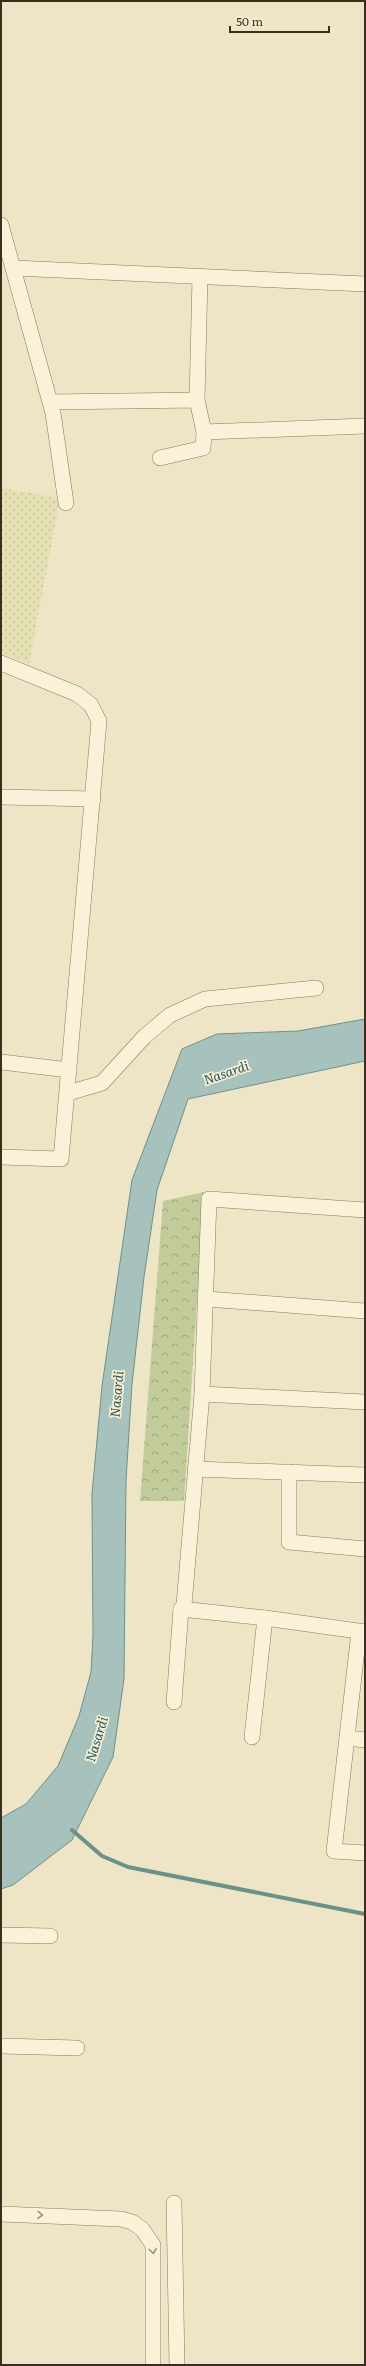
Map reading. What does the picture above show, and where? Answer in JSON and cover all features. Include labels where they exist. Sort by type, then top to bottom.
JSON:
[{"type":"street","points":[[1,225],[50,402],[66,503]]},
{"type":"street","points":[[14,268],[365,284]]},
{"type":"street","points":[[160,458],[203,448],[204,432],[196,400],[200,277]]},
{"type":"street","points":[[50,402],[196,400]]},
{"type":"street","points":[[204,432],[365,426]]},
{"type":"street","points":[[1,663],[77,694],[92,705],[98,721],[93,799],[62,1159],[1,1157]]},
{"type":"street","points":[[1,797],[93,799]]},
{"type":"street","points":[[68,1093],[102,1083],[144,1037],[170,1015],[190,1004],[205,1000],[316,988]]},
{"type":"street","points":[[1,1062],[69,1070]]},
{"type":"street","points":[[174,1702],[181,1609],[184,1605],[202,1394],[207,1299],[209,1199],[365,1210]]},
{"type":"street","points":[[207,1299],[365,1311]]},
{"type":"street","points":[[202,1394],[365,1402]]},
{"type":"street","points":[[195,1469],[365,1475]]},
{"type":"street","points":[[290,1472],[289,1542],[365,1549]]},
{"type":"street","points":[[181,1609],[265,1618],[362,1632],[347,1738],[334,1851],[365,1853]]},
{"type":"street","points":[[252,1738],[265,1618]]},
{"type":"street","points":[[347,1738],[365,1740]]},
{"type":"street","points":[[1,1935],[50,1936]]},
{"type":"street","points":[[1,2046],[77,2048]]},
{"type":"street","points":[[174,2203],[177,2365]]},
{"type":"street","points":[[1,2214],[121,2219],[142,2229],[148,2236],[154,2251],[153,2365]]},
{"type":"shaded area","points":[[1,488],[60,498],[29,664],[1,652]]},
{"type":"green space","points":[[204,1192],[184,1501],[140,1501],[163,1201]]},
{"type":"water","name":"Nasardi","points":[[365,1019],[365,1061],[188,1099],[157,1190],[144,1277],[132,1384],[126,1480],[124,1679],[113,1757],[72,1840],[13,1885],[1,1889],[1,1818],[26,1804],[58,1766],[79,1716],[91,1672],[93,1635],[92,1494],[102,1386],[132,1180],[182,1049],[217,1034],[298,1031]]},
{"type":"waterway","points":[[72,1830],[102,1856],[128,1867],[365,1914]]}]
